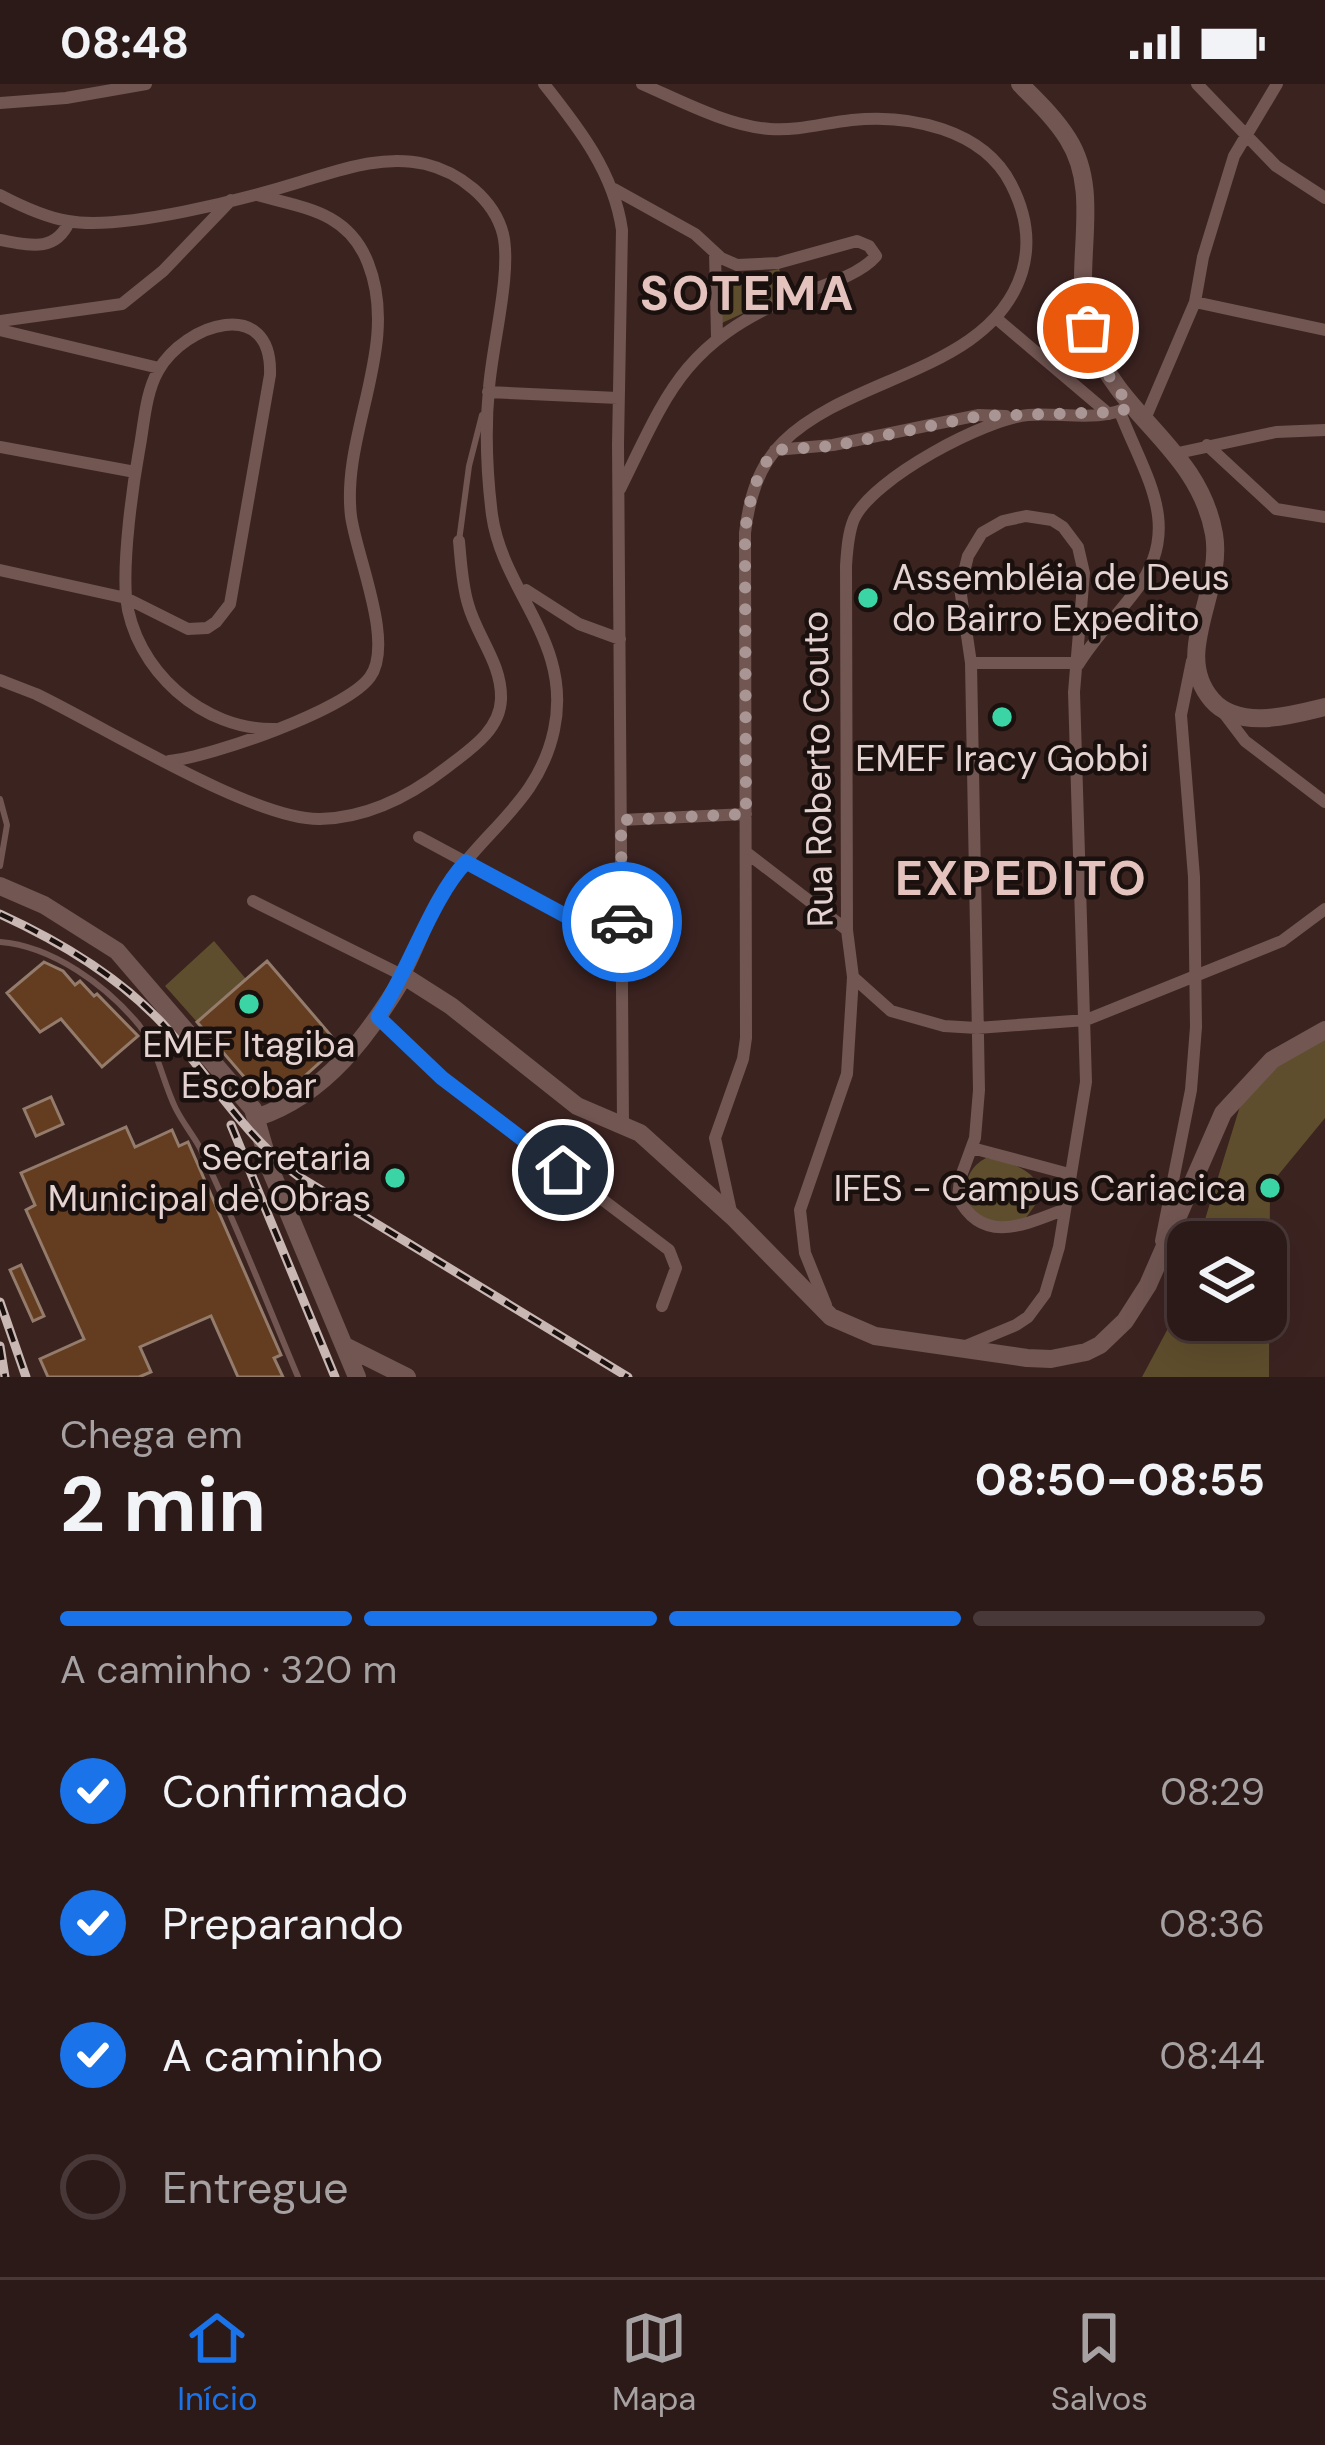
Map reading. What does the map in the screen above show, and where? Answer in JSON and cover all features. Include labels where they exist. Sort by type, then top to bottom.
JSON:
[{"type":"street","points":[[0,103],[146,84]]},
{"type":"street","points":[[544,84],[585,139],[613,188],[622,230],[618,398],[623,1123]]},
{"type":"street","points":[[642,84],[668,89],[767,129],[805,129],[878,118],[932,127],[970,141],[1003,170],[1026,226],[1020,278],[997,320],[972,339],[816,417],[775,450],[754,487],[745,532],[745,1048],[716,1138],[733,1217]]},
{"type":"street","points":[[1020,84],[1059,127],[1078,162],[1086,206],[1080,257],[1085,316],[1126,412],[1158,505],[1161,534],[1141,584],[1075,667]]},
{"type":"street","points":[[1198,84],[1276,166],[1325,198]]},
{"type":"street","points":[[1126,412],[1195,302],[1203,257],[1231,164],[1277,84]]},
{"type":"street","points":[[0,195],[69,222],[123,220],[256,195],[356,165],[405,160],[441,168],[471,187],[484,200],[503,235],[488,392],[493,518],[497,541],[550,654],[557,715],[550,747],[528,792],[445,891],[404,976],[346,1058],[285,1108],[258,1118]]},
{"type":"street","points":[[613,188],[695,234],[716,254],[737,265],[763,266],[860,241],[876,256],[861,268],[755,314],[717,336],[668,391],[620,490]]},
{"type":"street","points":[[169,761],[230,749],[276,730],[353,691],[375,668],[376,625],[351,516],[351,474],[372,377],[376,297],[368,261],[337,220],[312,207],[256,195]]},
{"type":"street","points":[[0,321],[122,304],[163,271],[232,199]]},
{"type":"street","points":[[0,240],[50,244],[69,222]]},
{"type":"street","points":[[716,254],[717,336]]},
{"type":"street","points":[[1195,302],[1325,330]]},
{"type":"street","points":[[997,320],[1178,453],[1195,482],[1214,533],[1216,573],[1181,716],[1194,877],[1196,1027],[1191,1090],[1156,1266]]},
{"type":"street","points":[[0,571],[126,598],[188,629],[207,628],[224,614],[235,580],[271,360],[258,334],[238,326],[216,325],[192,335],[159,368],[151,386],[135,472],[126,598],[148,658],[188,701],[237,726],[276,730]]},
{"type":"street","points":[[0,330],[159,368]]},
{"type":"street","points":[[488,392],[618,398]]},
{"type":"street","name":"Rua Roberto Couto","points":[[831,1317],[805,1253],[800,1210],[848,1074],[853,977],[847,930],[846,566],[854,520],[872,496],[902,470],[1019,416],[1126,412]]},
{"type":"street","points":[[775,450],[833,446],[979,416],[1019,416]]},
{"type":"street","points":[[1178,453],[1276,432],[1325,430]]},
{"type":"street","points":[[1208,445],[1276,509],[1325,517]]},
{"type":"street","points":[[0,447],[135,472]]},
{"type":"street","points":[[965,1346],[997,1336],[1037,1307],[1051,1280],[1083,1108],[1086,1020],[1075,667],[1084,590],[1082,560],[1063,526],[1027,516],[992,526],[976,542],[960,588],[971,663],[979,1105],[958,1197],[979,1222],[1011,1230],[1063,1210]]},
{"type":"street","points":[[0,680],[55,702],[256,804],[305,818],[365,811],[430,781],[485,735],[502,700],[496,666],[466,601],[459,541]]},
{"type":"street","points":[[512,573],[520,585],[555,611],[620,639]]},
{"type":"street","points":[[1194,651],[1198,676],[1245,741],[1325,802]]},
{"type":"street","points":[[971,663],[1075,667]]},
{"type":"street","points":[[1220,707],[1257,718],[1325,706]]},
{"type":"street","points":[[621,820],[746,814]]},
{"type":"street","points":[[419,837],[622,946]]},
{"type":"street","points":[[747,853],[847,930]]},
{"type":"street","points":[[0,886],[44,905],[117,951],[258,1118],[271,1171],[352,1363],[373,1377]]},
{"type":"street","points":[[253,901],[404,976],[451,1006],[578,1106],[623,1123],[658,1148],[831,1317],[875,1336],[1027,1358],[1086,1352],[1100,1346],[1125,1321],[1156,1266],[1210,1138],[1231,1102],[1272,1060],[1325,1030]]},
{"type":"street","points":[[853,977],[880,1004],[908,1018],[977,1028],[1086,1020],[1282,941],[1325,909]]},
{"type":"street","points":[[378,1017],[452,1086],[669,1250],[676,1268],[662,1306]]},
{"type":"street","points":[[972,1148],[1069,1174]]},
{"type":"street","points":[[352,1363],[406,1377]]},
{"type":"lane","points":[[459,541],[469,466],[488,392]]},
{"type":"lane","points":[[0,799],[7,825],[0,866]]},
{"type":"lane","points":[[0,942],[53,956],[110,998],[140,1028],[156,1054],[173,1104],[200,1150],[298,1377]]},
{"type":"shaded area","points":[[779,269],[789,292],[722,323],[719,271],[753,274]]},
{"type":"shaded area","points":[[214,941],[246,979],[197,1022],[165,986]]},
{"type":"shaded area","points":[[1325,1035],[1325,1118],[1270,1185],[1270,1221],[1204,1221],[1241,1103],[1265,1069]]},
{"type":"shaded area","points":[[986,1158],[1013,1165],[1035,1180],[1041,1197],[1025,1219],[998,1227],[967,1207],[967,1179]]},
{"type":"shaded area","points":[[1167,1330],[1167,1341],[1269,1341],[1269,1377],[1142,1377]]},
{"type":"building","points":[[267,961],[339,1045],[297,1083],[264,1100],[197,1022]]},
{"type":"building","points":[[44,962],[63,971],[75,985],[80,981],[97,994],[138,1036],[102,1067],[61,1019],[40,1032],[7,993]]},
{"type":"building","points":[[51,1097],[63,1124],[36,1136],[24,1109]]},
{"type":"building","points":[[126,1127],[135,1147],[172,1130],[179,1146],[188,1142],[281,1355],[274,1358],[283,1377],[238,1377],[211,1316],[140,1347],[151,1372],[139,1377],[48,1377],[40,1359],[84,1339],[26,1210],[35,1205],[21,1173]]},
{"type":"building","points":[[21,1265],[44,1316],[33,1321],[10,1270]]},
{"type":"railway","points":[[0,914],[86,961],[145,1006],[243,1123],[298,1176],[628,1377]]},
{"type":"railway","points":[[231,1125],[335,1377]]},
{"type":"railway","points":[[0,1302],[26,1377]]},
{"type":"railway","points":[[0,1346],[5,1377]]},
{"type":"way so far","points":[[622,922],[621,820],[746,814],[745,532],[754,487],[767,460],[775,450],[833,446],[962,418],[1120,412],[1130,406],[1111,380],[1088,328]]},
{"type":"place","name":"Assembléia de Deus do Bairro Expedito","points":[[868,598]]},
{"type":"place","name":"EMEF Iracy Gobbi","points":[[1002,717]]},
{"type":"place","name":"EMEF Itagiba Escobar","points":[[249,1004]]},
{"type":"place","name":"Secretaria Municipal de Obras","points":[[395,1178]]},
{"type":"place","name":"IFES - Campus Cariacica","points":[[1270,1188]]},
{"type":"district","name":"SOTEMA","points":[[748,293]]},
{"type":"district","name":"EXPEDITO","points":[[1022,878]]},
{"type":"route","points":[[563,1170],[442,1078],[378,1017],[404,976],[452,878],[466,862],[622,946],[622,922]]}]
